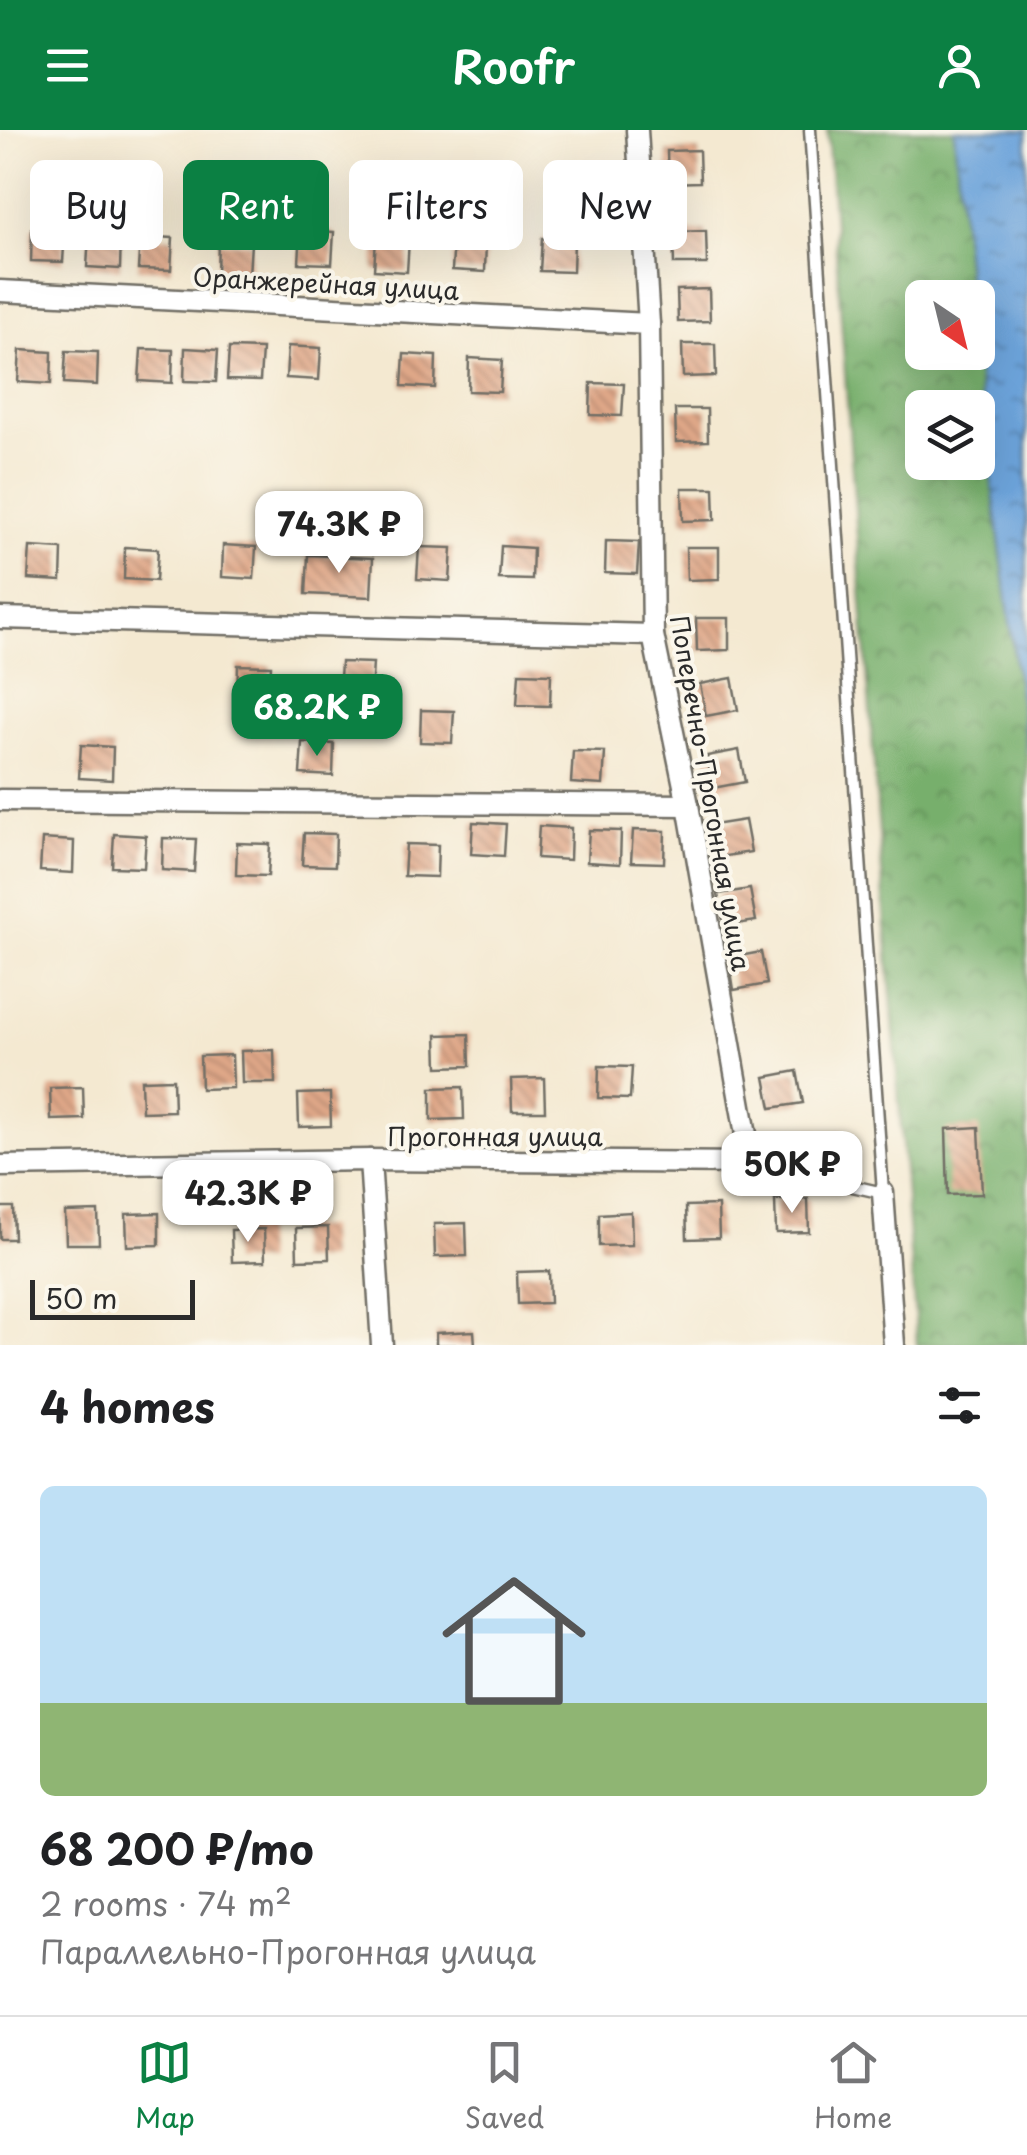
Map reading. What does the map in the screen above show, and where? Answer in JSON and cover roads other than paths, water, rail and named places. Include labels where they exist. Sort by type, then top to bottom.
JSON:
[{"type":"street","name":"Поперечно-Прогонная улица","points":[[637,130],[649,324],[652,635],[688,805],[750,1163]]},
{"type":"street","name":"Оранжерейная улица","points":[[0,292],[649,324]]},
{"type":"street","points":[[0,618],[652,635]]},
{"type":"street","points":[[0,800],[688,805]]},
{"type":"street","points":[[370,1160],[382,1345]]},
{"type":"street","name":"Прогонная улица","points":[[0,1166],[370,1160],[750,1163]]},
{"type":"street","points":[[884,1193],[894,1345]]},
{"type":"lane","points":[[750,1163],[884,1193],[810,130]]},
{"type":"water","points":[[954,130],[1027,130],[1027,754],[991,480],[995,480],[995,390],[980,390],[977,370],[995,370],[995,280],[967,280]]}]
